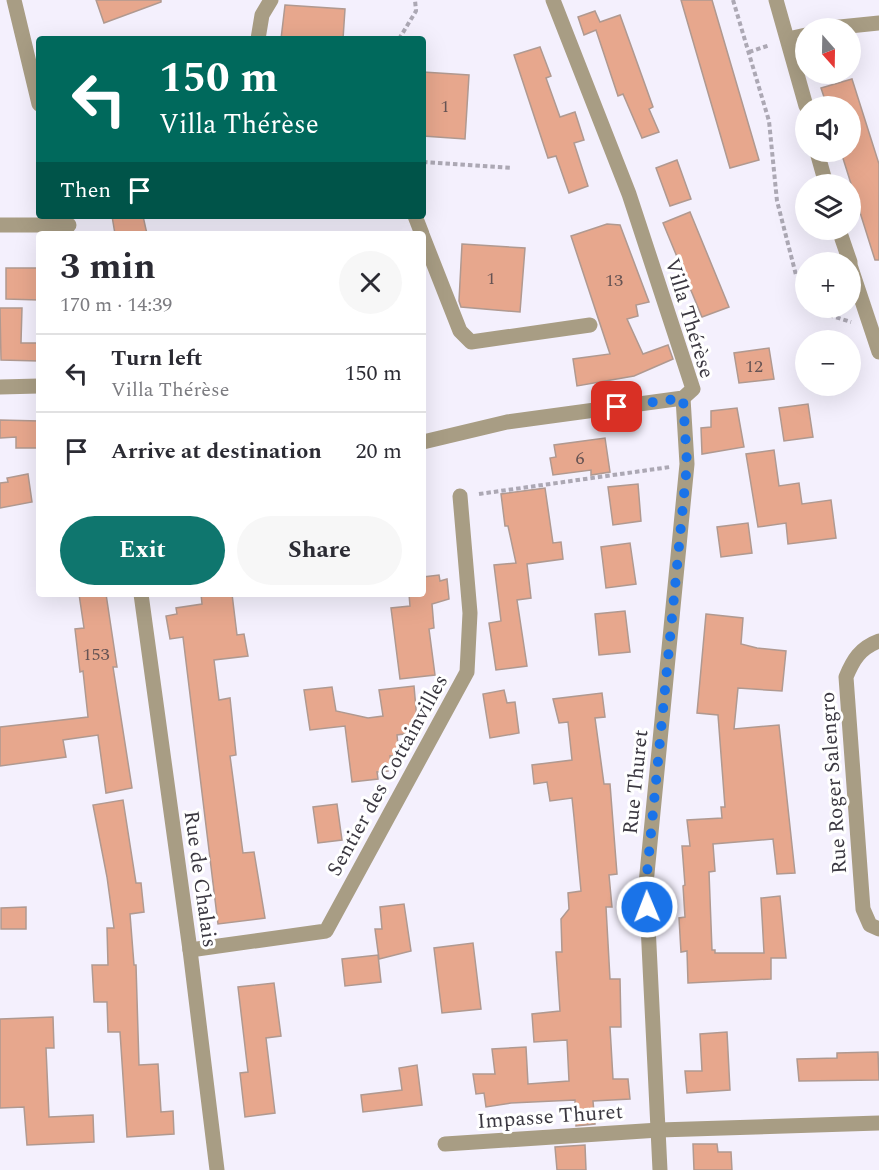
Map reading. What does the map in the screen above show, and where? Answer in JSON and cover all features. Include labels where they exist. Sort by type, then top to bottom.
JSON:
[{"type":"street","points":[[14,0],[36,92]]},
{"type":"street","points":[[258,36],[262,15],[271,0]]},
{"type":"street","name":"Villa Thérèse","points":[[426,441],[507,422],[683,398],[693,390],[629,194],[553,0]]},
{"type":"street","points":[[776,0],[803,96]]},
{"type":"street","points":[[861,25],[879,23]]},
{"type":"street","points":[[788,39],[795,37]]},
{"type":"street","points":[[0,225],[69,225]]},
{"type":"street","points":[[426,245],[460,331],[471,342],[590,325]]},
{"type":"street","points":[[861,297],[879,352]]},
{"type":"street","points":[[0,387],[36,386]]},
{"type":"street","name":"Rue Thuret","points":[[660,1170],[646,884],[687,464],[683,398]]},
{"type":"street","name":"Sentier des Cottainvilles","points":[[190,950],[326,931],[467,672],[470,612],[460,496]]},
{"type":"street","name":"Rue de Chalais","points":[[141,597],[190,950],[217,1170]]},
{"type":"street","name":"Rue Roger Salengro","points":[[879,641],[853,660],[846,677],[863,909],[870,925],[879,929]]},
{"type":"street","name":"Impasse Thuret","points":[[445,1144],[659,1130],[879,1123]]},
{"type":"path","points":[[401,36],[416,11],[415,0]]},
{"type":"path","points":[[733,0],[769,121],[777,201],[795,271]]},
{"type":"path","points":[[426,162],[512,168]]},
{"type":"path","points":[[836,318],[850,322],[869,321]]},
{"type":"path","points":[[460,496],[687,464]]},
{"type":"building","points":[[96,0],[161,0],[161,2],[104,23]]},
{"type":"building","points":[[681,0],[712,0],[759,160],[730,168]]},
{"type":"building","points":[[285,5],[345,9],[343,36],[281,36]]},
{"type":"building","points":[[595,11],[600,22],[620,15],[653,107],[649,109],[659,132],[642,138],[623,94],[618,96],[596,30],[584,35],[578,17]]},
{"type":"building","points":[[540,47],[551,76],[546,78],[560,117],[575,112],[584,140],[574,143],[588,186],[569,193],[556,156],[548,158],[514,55]]},
{"type":"building","points":[[426,72],[469,75],[465,139],[426,136]]},
{"type":"building","points":[[835,84],[854,84],[857,96],[824,96],[821,88]]},
{"type":"building","points":[[861,107],[879,164],[879,260],[875,260],[861,216],[861,174],[848,174],[844,162],[861,162]]},
{"type":"building","points":[[677,160],[691,199],[670,206],[656,168]]},
{"type":"building","points":[[690,212],[729,307],[702,317],[663,223]]},
{"type":"building","points":[[112,219],[144,219],[146,231],[114,231]]},
{"type":"building","points":[[607,224],[620,225],[649,302],[636,305],[638,316],[627,319],[643,354],[668,345],[673,359],[634,376],[577,386],[573,359],[610,354],[571,236]]},
{"type":"building","points":[[462,244],[525,248],[520,312],[461,307],[459,301]]},
{"type":"building","points":[[6,268],[36,268],[36,300],[6,299]]},
{"type":"building","points":[[0,308],[22,308],[21,343],[36,343],[36,361],[1,360]]},
{"type":"building","points":[[769,348],[774,379],[739,383],[734,353]]},
{"type":"building","points":[[808,404],[813,437],[784,441],[779,408]]},
{"type":"building","points":[[737,408],[744,447],[702,454],[701,428],[711,427],[711,411]]},
{"type":"building","points":[[0,420],[36,421],[36,448],[16,448],[16,437],[0,438]]},
{"type":"building","points":[[605,438],[610,472],[591,475],[591,470],[553,475],[550,458],[556,457],[554,445]]},
{"type":"building","points":[[774,450],[779,486],[799,483],[802,504],[831,500],[836,538],[788,544],[786,523],[758,527],[746,454]]},
{"type":"building","points":[[28,474],[32,502],[0,508],[0,483],[8,482],[7,478]]},
{"type":"building","points":[[638,484],[641,521],[613,525],[608,487]]},
{"type":"building","points":[[545,488],[553,543],[561,542],[563,559],[527,564],[531,598],[517,600],[527,666],[496,670],[489,623],[501,621],[494,565],[516,563],[508,526],[505,526],[501,494]]},
{"type":"building","points":[[748,523],[752,553],[721,557],[717,527]]},
{"type":"building","points":[[630,543],[636,584],[606,588],[601,547]]},
{"type":"building","points":[[439,575],[440,581],[447,579],[449,599],[432,604],[434,628],[429,629],[435,675],[400,679],[391,608],[410,606],[409,597],[426,597],[426,577]]},
{"type":"building","points":[[79,597],[106,597],[117,667],[113,667],[132,788],[106,793],[98,735],[63,740],[66,757],[0,766],[0,727],[88,717],[75,629],[84,628]]},
{"type":"building","points":[[201,597],[232,597],[237,635],[244,634],[248,656],[214,660],[219,700],[230,698],[236,755],[230,756],[243,853],[254,852],[265,918],[218,924],[183,637],[170,639],[166,616],[177,614],[176,608],[202,604]]},
{"type":"building","points":[[625,611],[630,652],[599,655],[595,614]]},
{"type":"building","points":[[706,614],[743,618],[741,644],[786,651],[782,691],[738,688],[734,729],[779,725],[795,873],[777,874],[773,839],[713,844],[715,871],[709,872],[712,950],[715,950],[715,953],[764,953],[761,898],[780,896],[786,958],[771,958],[771,979],[688,983],[687,951],[681,952],[679,918],[685,917],[682,846],[690,846],[687,820],[722,818],[721,807],[725,807],[718,715],[697,713]]},
{"type":"building","points":[[414,686],[418,732],[397,735],[399,755],[390,756],[391,765],[388,766],[388,771],[377,772],[378,779],[352,782],[345,726],[310,730],[304,690],[332,687],[336,711],[368,718],[383,716],[379,690]]},
{"type":"building","points":[[504,690],[507,703],[515,702],[519,733],[490,738],[483,694]]},
{"type":"building","points":[[602,693],[605,717],[595,718],[604,784],[610,784],[617,874],[609,875],[612,907],[606,907],[610,979],[620,979],[621,1027],[610,1027],[613,1079],[628,1079],[630,1099],[593,1101],[595,1124],[576,1126],[575,1100],[511,1103],[486,1107],[484,1093],[476,1094],[473,1074],[495,1074],[492,1049],[526,1047],[528,1084],[569,1081],[567,1040],[534,1042],[532,1014],[560,1011],[556,952],[562,952],[561,919],[569,909],[568,893],[581,891],[572,798],[550,801],[547,782],[534,784],[532,765],[572,760],[568,722],[559,723],[553,699]]},
{"type":"building","points":[[123,800],[136,883],[141,883],[144,912],[130,914],[134,965],[136,965],[139,1065],[158,1064],[161,1112],[173,1111],[174,1134],[127,1137],[120,1032],[108,1032],[107,1002],[94,1002],[92,965],[108,965],[107,928],[114,928],[93,805]]},
{"type":"building","points":[[337,804],[342,840],[318,843],[313,807]]},
{"type":"building","points":[[404,904],[411,951],[379,959],[375,929],[382,929],[380,907]]},
{"type":"building","points":[[26,907],[26,929],[1,929],[1,908]]},
{"type":"building","points":[[473,943],[481,1009],[442,1013],[434,948]]},
{"type":"building","points":[[378,955],[381,982],[345,986],[342,959]]},
{"type":"building","points":[[274,983],[281,1036],[266,1038],[275,1113],[245,1117],[240,1073],[248,1072],[238,987]]},
{"type":"building","points":[[53,1017],[54,1048],[46,1048],[49,1117],[93,1115],[94,1142],[27,1145],[24,1107],[0,1108],[0,1019]]},
{"type":"building","points":[[727,1032],[730,1090],[687,1093],[685,1071],[702,1071],[700,1034]]},
{"type":"building","points":[[878,1052],[879,1080],[799,1081],[797,1059],[837,1058],[837,1053]]},
{"type":"building","points":[[417,1065],[422,1105],[363,1112],[361,1095],[402,1090],[399,1068]]},
{"type":"building","points":[[693,1144],[717,1144],[718,1152],[731,1152],[732,1170],[694,1170]]},
{"type":"building","points":[[585,1145],[586,1170],[557,1170],[555,1147]]},
{"type":"route","points":[[617,407],[683,398],[687,464],[646,884],[647,907]]}]
